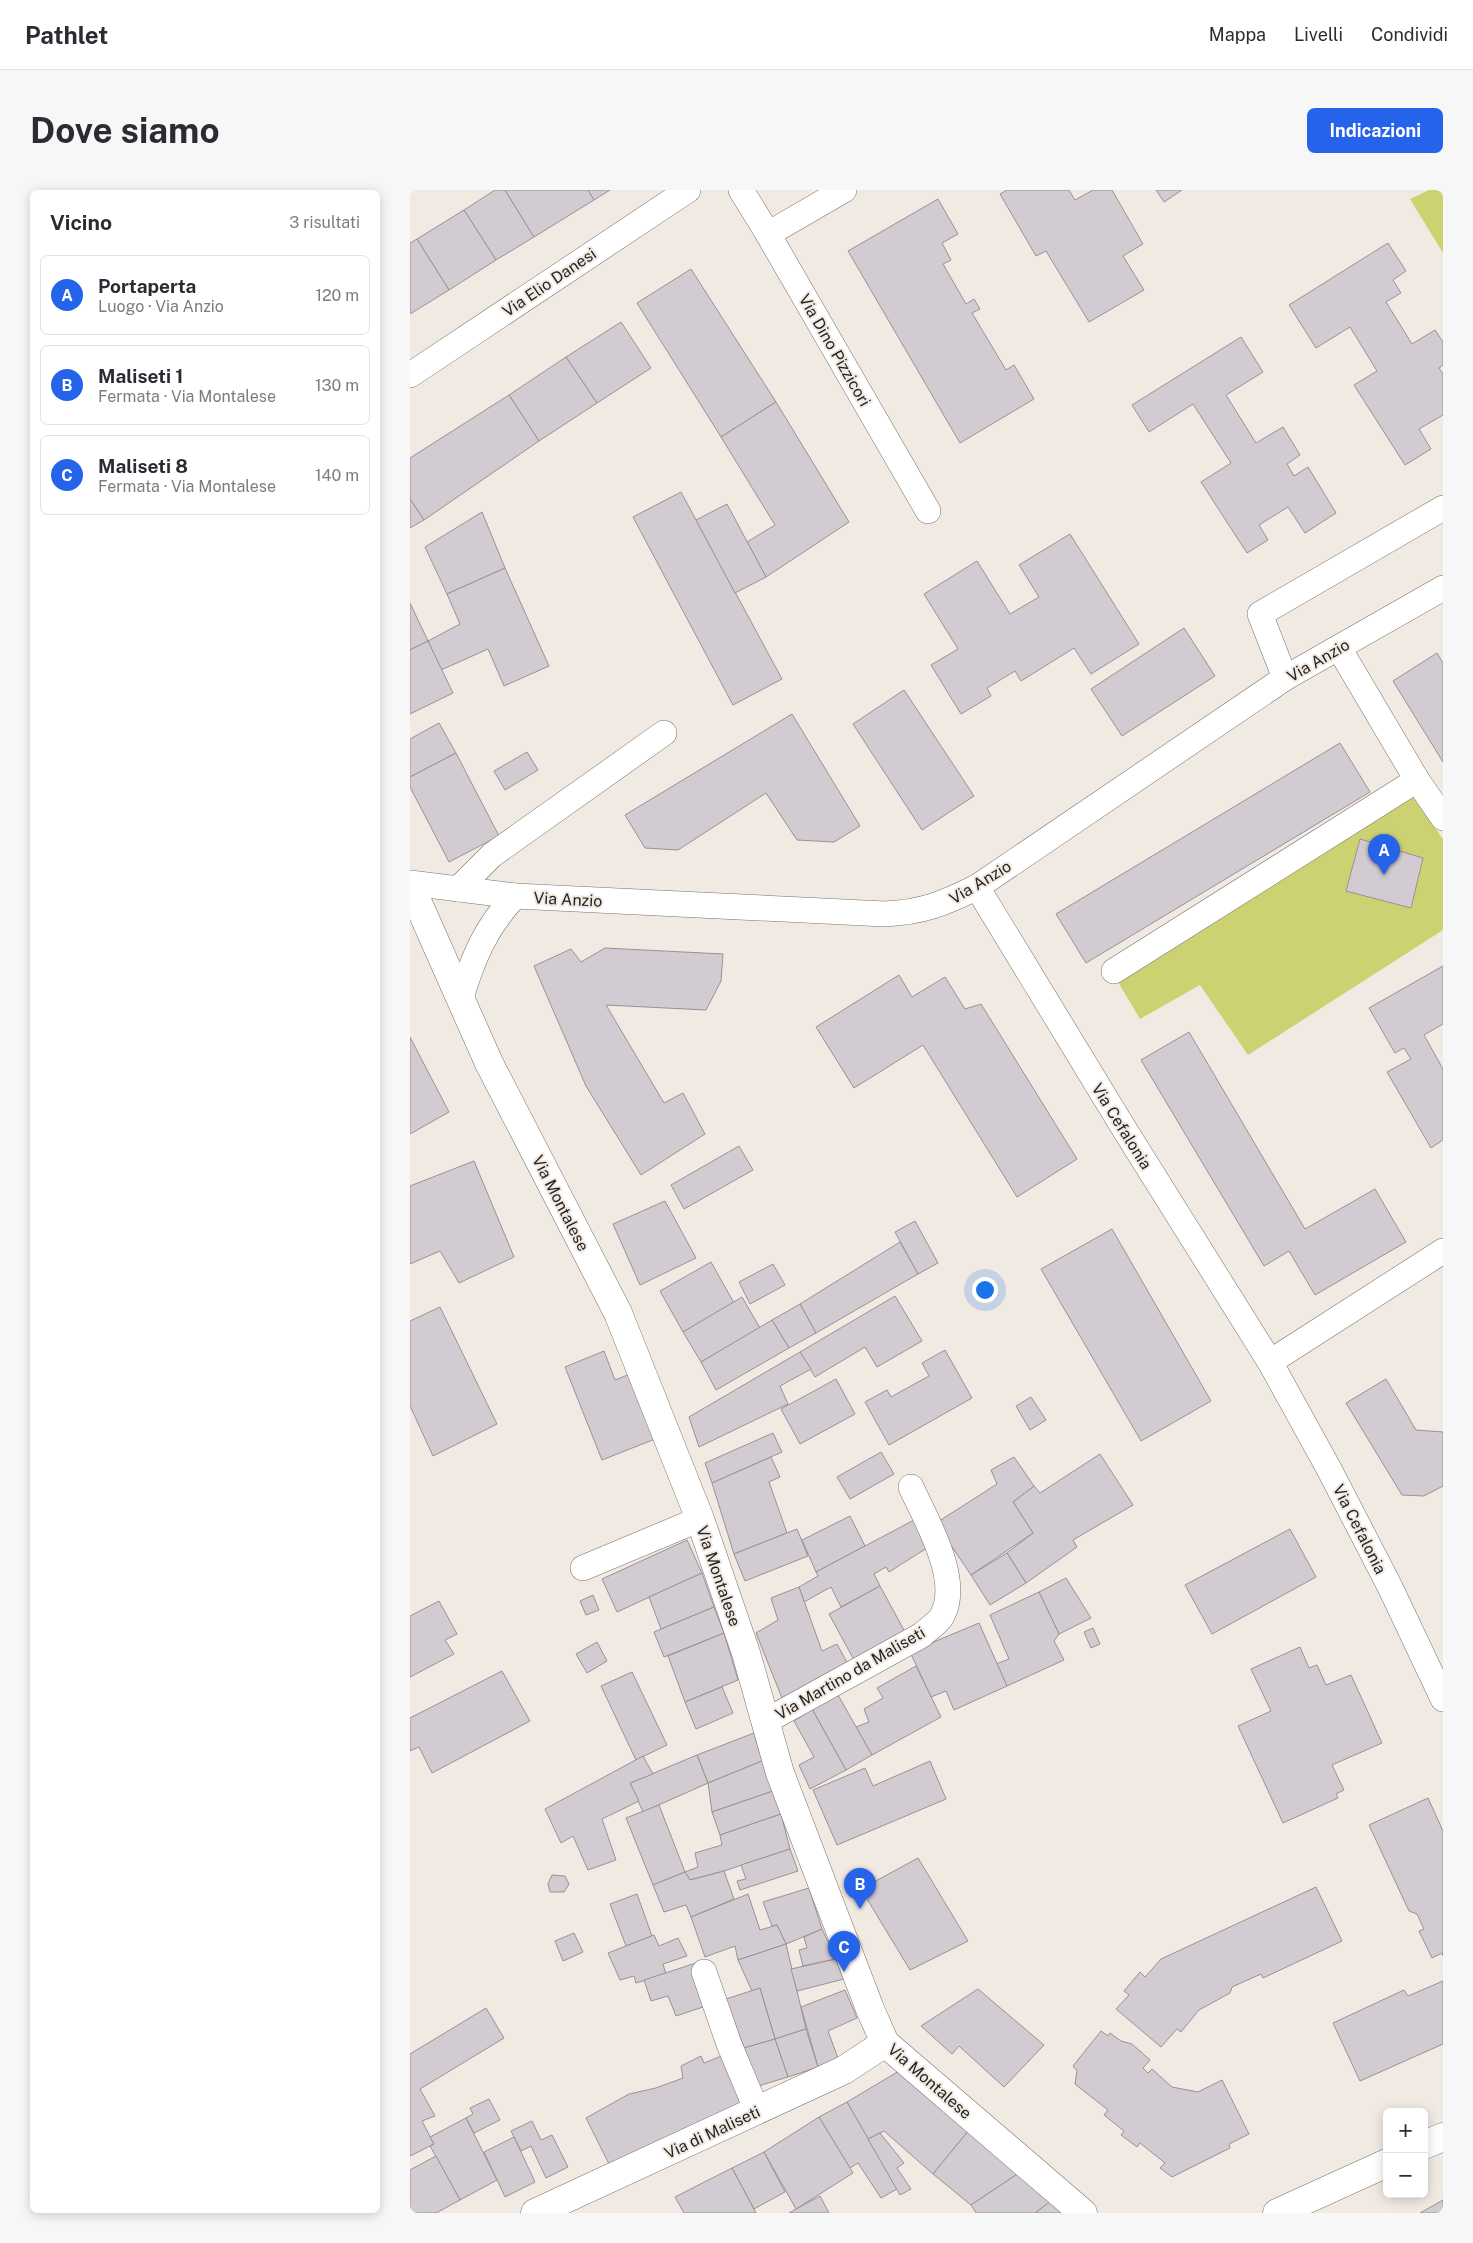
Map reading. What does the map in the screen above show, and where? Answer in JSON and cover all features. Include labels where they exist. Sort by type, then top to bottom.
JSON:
[{"type":"street","name":"Via Elio Danesi","points":[[410,375],[688,190]]},
{"type":"street","name":"Via Dino Pizzicori","points":[[741,190],[928,511]]},
{"type":"street","points":[[768,234],[844,190]]},
{"type":"street","points":[[1285,678],[1260,614],[1443,508]]},
{"type":"street","name":"Via Anzio","points":[[410,884],[515,896],[885,914],[914,912],[943,904],[977,887],[1285,678],[1443,588]]},
{"type":"street","points":[[1338,648],[1417,780],[1443,818]]},
{"type":"street","points":[[458,889],[492,855],[664,733]]},
{"type":"street","points":[[1114,971],[1417,780]]},
{"type":"street","name":"Via Montalese","points":[[410,884],[489,1063],[618,1313],[700,1519],[746,1653],[780,1773],[885,2043],[1083,2213]]},
{"type":"street","name":"Via Cefalonia","points":[[977,887],[1123,1127],[1270,1362],[1329,1469],[1443,1699]]},
{"type":"street","points":[[461,998],[478,948],[496,919],[515,896]]},
{"type":"street","points":[[1270,1362],[1443,1252]]},
{"type":"street","name":"Via Martino da Maliseti","points":[[766,1721],[922,1635],[942,1617],[948,1598],[948,1580],[937,1544],[911,1487]]},
{"type":"street","points":[[583,1568],[700,1519]]},
{"type":"street","points":[[704,1972],[729,2044],[757,2112]]},
{"type":"street","name":"Via di Maliseti","points":[[535,2213],[757,2112],[844,2070],[885,2043]]},
{"type":"street","points":[[1428,2143],[1443,2137]]},
{"type":"street","points":[[1277,2213],[1383,2165]]},
{"type":"green space","points":[[1429,190],[1443,190],[1443,253],[1410,199]]},
{"type":"green space","points":[[1412,796],[1443,839],[1443,930],[1248,1055],[1200,985],[1140,1019],[1118,982]]},
{"type":"building","points":[[495,190],[505,190],[534,237],[496,260],[464,210]]},
{"type":"building","points":[[505,190],[588,190],[594,200],[534,237]]},
{"type":"building","points":[[588,190],[610,190],[594,200]]},
{"type":"building","points":[[1007,190],[1069,190],[1075,200],[1093,190],[1112,190],[1143,244],[1123,256],[1144,290],[1089,322],[1046,251],[1036,256],[1000,194]]},
{"type":"building","points":[[1156,190],[1182,190],[1164,202]]},
{"type":"building","points":[[938,199],[958,234],[942,243],[951,260],[943,264],[966,304],[974,299],[980,309],[972,313],[1006,370],[1014,365],[1034,399],[960,443],[848,251]]},
{"type":"building","points":[[464,210],[496,260],[449,290],[417,239]]},
{"type":"building","points":[[417,239],[449,290],[410,314],[410,243]]},
{"type":"building","points":[[1388,243],[1406,271],[1393,280],[1401,293],[1386,302],[1412,344],[1435,330],[1443,342],[1443,365],[1439,368],[1443,374],[1443,415],[1419,429],[1431,449],[1405,465],[1354,385],[1377,371],[1350,327],[1316,348],[1289,305]]},
{"type":"building","points":[[691,269],[776,402],[721,437],[637,303]]},
{"type":"building","points":[[621,322],[651,368],[597,403],[566,357]]},
{"type":"building","points":[[1241,337],[1263,372],[1226,395],[1256,443],[1283,427],[1300,455],[1287,464],[1294,476],[1308,467],[1336,513],[1305,533],[1288,507],[1259,525],[1268,540],[1247,553],[1201,482],[1231,463],[1193,404],[1149,432],[1132,405]]},
{"type":"building","points":[[566,357],[597,403],[539,441],[509,395]]},
{"type":"building","points":[[509,395],[539,441],[424,520],[410,499],[410,458]]},
{"type":"building","points":[[776,402],[849,522],[766,577],[747,542],[775,525],[721,437]]},
{"type":"building","points":[[681,492],[782,679],[733,705],[633,517]]},
{"type":"building","points":[[410,499],[424,520],[410,528]]},
{"type":"building","points":[[727,504],[766,577],[735,593],[696,520]]},
{"type":"building","points":[[482,512],[505,568],[447,594],[425,547]]},
{"type":"building","points":[[1070,534],[1139,644],[1091,674],[1074,648],[1021,681],[1015,671],[987,688],[991,696],[961,714],[931,665],[958,649],[924,594],[977,561],[1010,614],[1039,597],[1019,565]]},
{"type":"building","points":[[505,568],[549,666],[504,686],[488,649],[441,670],[428,641],[460,624],[447,594]]},
{"type":"building","points":[[410,603],[428,641],[410,650]]},
{"type":"building","points":[[1184,628],[1215,676],[1122,736],[1091,689]]},
{"type":"building","points":[[428,641],[453,693],[410,714],[410,650]]},
{"type":"building","points":[[1437,653],[1443,663],[1443,762],[1393,681]]},
{"type":"building","points":[[904,690],[974,796],[922,830],[853,724]]},
{"type":"building","points":[[792,714],[860,826],[834,842],[797,840],[766,793],[678,850],[645,848],[625,815]]},
{"type":"building","points":[[439,723],[456,753],[410,777],[410,739]]},
{"type":"building","points":[[1340,743],[1370,792],[1086,963],[1056,914]]},
{"type":"building","points":[[527,752],[538,770],[505,790],[494,771]]},
{"type":"building","points":[[456,753],[499,836],[449,862],[410,787],[410,777]]},
{"type":"building","points":[[1360,839],[1423,858],[1411,908],[1346,891]]},
{"type":"building","points":[[605,948],[723,954],[721,981],[706,1010],[606,1005],[664,1103],[683,1093],[705,1134],[641,1175],[586,1086],[534,966],[571,949],[581,962]]},
{"type":"building","points":[[1443,966],[1443,1024],[1424,1035],[1443,1069],[1443,1140],[1431,1148],[1387,1072],[1411,1059],[1404,1048],[1395,1053],[1369,1008]]},
{"type":"building","points":[[899,975],[912,997],[945,977],[965,1009],[981,1004],[1077,1159],[1017,1197],[923,1045],[854,1088],[816,1027]]},
{"type":"building","points":[[1189,1032],[1305,1229],[1375,1189],[1406,1242],[1315,1295],[1289,1251],[1264,1266],[1141,1060]]},
{"type":"building","points":[[410,1037],[449,1112],[410,1134]]},
{"type":"building","points":[[739,1146],[753,1170],[684,1209],[671,1185]]},
{"type":"building","points":[[474,1161],[514,1257],[459,1283],[440,1251],[410,1264],[410,1186]]},
{"type":"building","points":[[665,1201],[696,1258],[640,1285],[613,1224]]},
{"type":"building","points":[[915,1221],[938,1263],[918,1274],[895,1232]]},
{"type":"building","points":[[1112,1229],[1211,1401],[1141,1441],[1041,1269]]},
{"type":"building","points":[[900,1242],[918,1274],[816,1333],[800,1304]]},
{"type":"building","points":[[711,1262],[734,1303],[683,1332],[660,1291]]},
{"type":"building","points":[[773,1264],[785,1285],[750,1304],[739,1282]]},
{"type":"building","points":[[895,1296],[922,1341],[877,1367],[865,1347],[815,1377],[800,1352]]},
{"type":"building","points":[[742,1297],[760,1328],[701,1362],[683,1332]]},
{"type":"building","points":[[800,1304],[816,1333],[789,1348],[772,1320]]},
{"type":"building","points":[[440,1307],[497,1424],[433,1456],[410,1406],[410,1321]]},
{"type":"building","points":[[772,1320],[789,1348],[716,1390],[701,1362]]},
{"type":"building","points":[[945,1350],[972,1398],[889,1445],[865,1402],[887,1390],[891,1397],[929,1376],[922,1363]]},
{"type":"building","points":[[604,1351],[615,1380],[630,1374],[655,1439],[602,1460],[565,1367]]},
{"type":"building","points":[[800,1352],[811,1369],[780,1386],[788,1404],[699,1447],[689,1417]]},
{"type":"building","points":[[836,1379],[855,1414],[800,1444],[781,1409]]},
{"type":"building","points":[[1386,1379],[1416,1430],[1443,1432],[1443,1486],[1424,1496],[1402,1495],[1346,1403]]},
{"type":"building","points":[[1031,1397],[1046,1420],[1030,1430],[1016,1406]]},
{"type":"building","points":[[773,1433],[782,1452],[712,1483],[705,1463]]},
{"type":"building","points":[[881,1452],[894,1474],[850,1499],[837,1477]]},
{"type":"building","points":[[1100,1454],[1133,1505],[1073,1540],[1077,1547],[1026,1583],[1007,1553],[1033,1533],[1013,1502],[1034,1486],[1040,1493]]},
{"type":"building","points":[[771,1457],[780,1477],[769,1482],[787,1533],[734,1554],[712,1483]]},
{"type":"building","points":[[1014,1457],[1034,1486],[1013,1502],[1033,1533],[971,1575],[936,1523],[997,1484],[991,1470]]},
{"type":"building","points":[[850,1516],[865,1546],[816,1572],[802,1540]]},
{"type":"building","points":[[914,1520],[927,1548],[889,1572],[886,1567],[874,1574],[880,1586],[841,1607],[831,1587],[804,1602],[799,1587],[818,1576],[816,1572]]},
{"type":"building","points":[[797,1529],[808,1556],[745,1581],[734,1554]]},
{"type":"building","points":[[1290,1529],[1316,1577],[1212,1634],[1185,1585]]},
{"type":"building","points":[[687,1540],[702,1573],[617,1612],[602,1579]]},
{"type":"building","points":[[1007,1553],[1026,1583],[990,1605],[971,1575]]},
{"type":"building","points":[[702,1573],[714,1607],[661,1629],[649,1597]]},
{"type":"building","points":[[1066,1578],[1091,1618],[1059,1634],[1039,1592]]},
{"type":"building","points":[[880,1586],[905,1632],[854,1660],[829,1614]]},
{"type":"building","points":[[799,1587],[822,1651],[837,1644],[850,1668],[784,1703],[756,1633],[778,1620],[771,1598]]},
{"type":"building","points":[[1039,1592],[1059,1634],[1054,1641],[1064,1660],[1007,1686],[996,1664],[1009,1659],[990,1615]]},
{"type":"building","points":[[593,1595],[599,1610],[586,1615],[580,1601]]},
{"type":"building","points":[[439,1601],[457,1634],[445,1640],[454,1654],[410,1677],[410,1616]]},
{"type":"building","points":[[714,1607],[724,1633],[664,1657],[654,1632]]},
{"type":"building","points":[[979,1623],[1007,1686],[954,1710],[946,1691],[931,1697],[910,1652]]},
{"type":"building","points":[[1093,1628],[1100,1644],[1091,1648],[1084,1632]]},
{"type":"building","points":[[724,1633],[738,1680],[685,1702],[668,1656]]},
{"type":"building","points":[[597,1642],[607,1661],[587,1673],[576,1654]]},
{"type":"building","points":[[1300,1647],[1309,1668],[1317,1665],[1326,1685],[1351,1675],[1382,1743],[1332,1765],[1344,1790],[1336,1794],[1338,1798],[1283,1823],[1238,1726],[1271,1711],[1251,1669]]},
{"type":"building","points":[[916,1666],[941,1717],[872,1755],[856,1727],[869,1722],[864,1709],[883,1698],[877,1688]]},
{"type":"building","points":[[502,1671],[530,1721],[432,1773],[419,1747],[410,1751],[410,1718]]},
{"type":"building","points":[[632,1672],[667,1745],[636,1760],[601,1686]]},
{"type":"building","points":[[722,1687],[733,1713],[696,1729],[685,1702]]},
{"type":"building","points":[[838,1695],[872,1755],[846,1770],[812,1709]]},
{"type":"building","points":[[812,1709],[846,1770],[810,1789],[799,1765],[814,1757],[794,1721]]},
{"type":"building","points":[[754,1733],[762,1761],[708,1783],[697,1755]]},
{"type":"building","points":[[697,1755],[708,1783],[643,1812],[630,1783]]},
{"type":"building","points":[[643,1756],[653,1774],[630,1783],[639,1801],[602,1819],[616,1860],[588,1870],[573,1836],[561,1843],[545,1809]]},
{"type":"building","points":[[762,1761],[773,1791],[712,1812],[708,1783]]},
{"type":"building","points":[[930,1761],[946,1799],[837,1845],[813,1790],[865,1768],[873,1786]]},
{"type":"building","points":[[773,1791],[781,1814],[720,1835],[712,1812]]},
{"type":"building","points":[[1428,1798],[1443,1831],[1443,1956],[1442,1953],[1432,1958],[1419,1931],[1424,1929],[1417,1914],[1409,1911],[1369,1825]]},
{"type":"building","points":[[659,1805],[685,1872],[653,1885],[626,1818]]},
{"type":"building","points":[[781,1814],[790,1849],[690,1880],[685,1872],[698,1867],[695,1853],[722,1845],[720,1835]]},
{"type":"building","points":[[790,1849],[798,1871],[740,1890],[737,1881],[746,1879],[741,1865]]},
{"type":"building","points":[[918,1858],[968,1941],[910,1970],[861,1889]]},
{"type":"building","points":[[724,1871],[734,1899],[691,1917],[686,1905],[664,1912],[653,1885],[685,1872],[690,1880]]},
{"type":"building","points":[[552,1875],[565,1876],[569,1884],[564,1892],[550,1892],[548,1884]]},
{"type":"building","points":[[1316,1887],[1342,1941],[1263,1978],[1261,1974],[1232,1987],[1230,1993],[1199,2010],[1181,2032],[1177,2029],[1161,2047],[1116,2009],[1129,1995],[1124,1991],[1140,1972],[1145,1977],[1161,1959]]},
{"type":"building","points":[[809,1888],[822,1929],[786,1944],[777,1925],[772,1926],[763,1902]]},
{"type":"building","points":[[637,1894],[652,1936],[626,1946],[610,1904]]},
{"type":"building","points":[[748,1894],[760,1930],[777,1925],[786,1944],[738,1960],[735,1946],[705,1957],[691,1917]]},
{"type":"building","points":[[822,1929],[836,1959],[803,1966],[799,1950],[807,1948],[804,1937]]},
{"type":"building","points":[[574,1933],[583,1952],[563,1961],[555,1941]]},
{"type":"building","points":[[654,1935],[659,1946],[678,1938],[687,1956],[663,1964],[666,1974],[636,1983],[634,1976],[620,1980],[608,1953]]},
{"type":"building","points":[[786,1944],[806,2029],[775,2039],[760,1988],[752,1991],[738,1960]]},
{"type":"building","points":[[836,1959],[844,1979],[797,1991],[791,1969]]},
{"type":"building","points":[[696,1963],[709,2005],[676,2016],[668,1996],[651,2001],[644,1980]]},
{"type":"building","points":[[1443,1981],[1443,2044],[1360,2081],[1333,2023],[1404,1990],[1408,1996]]},
{"type":"building","points":[[760,1988],[775,2039],[744,2048],[726,1999]]},
{"type":"building","points":[[978,1989],[1044,2045],[1004,2087],[959,2046],[952,2054],[921,2026]]},
{"type":"building","points":[[845,1990],[857,2018],[828,2031],[838,2058],[818,2067],[801,2007]]},
{"type":"building","points":[[486,2008],[504,2038],[420,2089],[435,2116],[422,2121],[434,2144],[410,2156],[410,2054]]},
{"type":"building","points":[[806,2029],[818,2067],[788,2077],[775,2039]]},
{"type":"building","points":[[1101,2031],[1108,2036],[1110,2033],[1121,2041],[1132,2044],[1150,2060],[1143,2068],[1148,2073],[1152,2069],[1172,2087],[1198,2092],[1222,2080],[1249,2134],[1229,2144],[1230,2148],[1172,2177],[1160,2168],[1165,2163],[1140,2143],[1137,2147],[1121,2135],[1124,2131],[1104,2115],[1108,2110],[1075,2084],[1077,2071],[1073,2066]]},
{"type":"building","points":[[775,2039],[788,2077],[758,2086],[744,2048]]},
{"type":"building","points":[[724,2055],[746,2104],[610,2166],[586,2118],[629,2094],[656,2088],[683,2078],[681,2066],[701,2056],[704,2063]]},
{"type":"building","points":[[899,2071],[969,2130],[933,2174],[884,2131],[868,2139],[847,2102]]},
{"type":"building","points":[[489,2099],[500,2120],[474,2133],[466,2118],[473,2114],[470,2108]]},
{"type":"building","points":[[847,2102],[897,2189],[881,2198],[858,2163],[850,2168],[819,2117]]},
{"type":"building","points":[[819,2117],[853,2173],[796,2209],[764,2152]]},
{"type":"building","points":[[466,2118],[497,2180],[460,2200],[430,2146],[434,2144],[430,2137]]},
{"type":"building","points":[[532,2121],[541,2140],[552,2135],[568,2167],[546,2178],[531,2146],[521,2151],[511,2131]]},
{"type":"building","points":[[969,2130],[1019,2173],[971,2205],[933,2174]]},
{"type":"building","points":[[880,2133],[904,2163],[897,2168],[911,2189],[900,2195],[868,2139]]},
{"type":"building","points":[[514,2137],[535,2182],[505,2197],[484,2152]]},
{"type":"building","points":[[764,2152],[785,2192],[754,2209],[732,2168]]},
{"type":"building","points":[[436,2156],[460,2200],[436,2213],[410,2213],[410,2170]]},
{"type":"building","points":[[732,2168],[756,2213],[684,2213],[675,2197]]},
{"type":"building","points":[[1019,2173],[1051,2201],[1035,2213],[976,2213],[971,2205]]},
{"type":"building","points":[[820,2196],[829,2213],[789,2213],[796,2209]]},
{"type":"building","points":[[1443,2200],[1443,2213],[1420,2213]]},
{"type":"building","points":[[1051,2201],[1064,2213],[1035,2213]]},
{"type":"place","name":"Portaperta","points":[[1384,875]]},
{"type":"place","name":"Maliseti 1","points":[[860,1909]]},
{"type":"place","name":"Maliseti 8","points":[[844,1972]]}]
